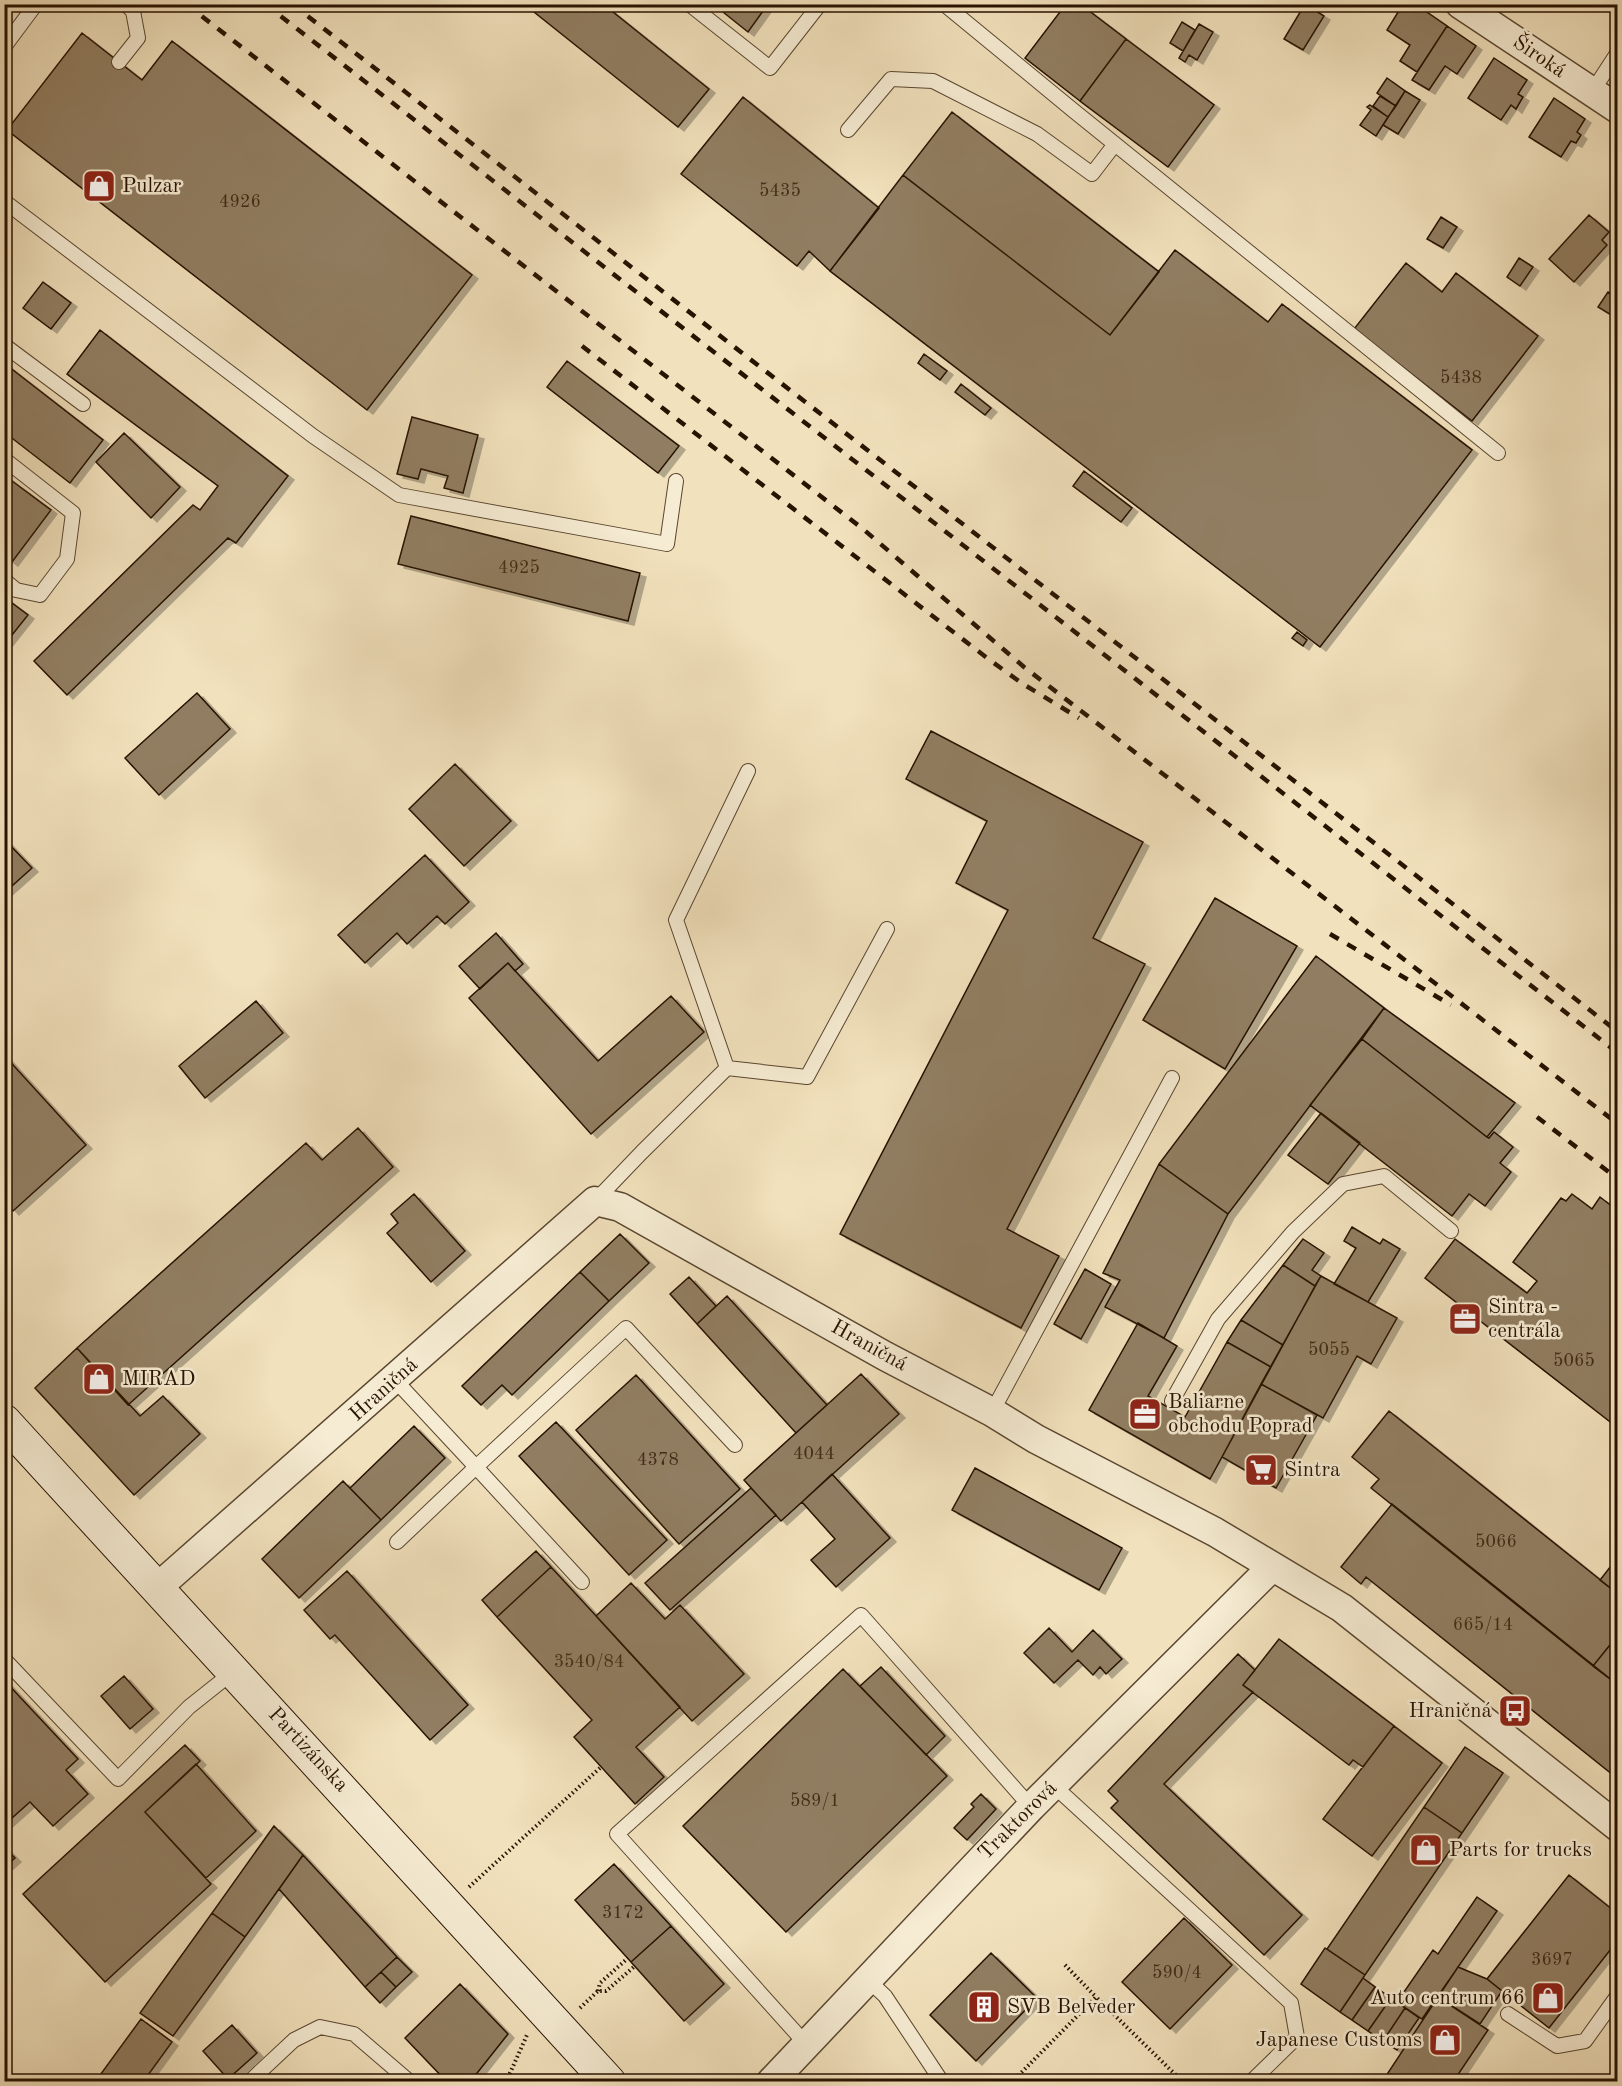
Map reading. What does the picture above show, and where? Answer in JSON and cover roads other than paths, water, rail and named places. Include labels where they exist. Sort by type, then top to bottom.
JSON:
[{"type":"street","name":"Široká","points":[[1460,4],[1617,109]]},
{"type":"street","name":"Hraničná","points":[[158,1587],[595,1201],[620,1207],[885,1356],[992,1412],[1036,1439],[1215,1532],[1342,1608],[1617,1827]]},
{"type":"street","name":"Partizánska","points":[[4,1421],[609,2082]]},
{"type":"street","name":"Traktorová","points":[[771,2082],[1031,1807],[1272,1567]]},
{"type":"lane","points":[[4,47],[36,4]]},
{"type":"lane","points":[[118,62],[138,38],[133,11],[125,4]]},
{"type":"lane","points":[[688,4],[770,68],[820,4]]},
{"type":"lane","points":[[944,4],[1498,453]]},
{"type":"lane","points":[[1592,92],[1617,52]]},
{"type":"lane","points":[[848,130],[891,79],[933,81],[1037,134],[1092,174],[1115,144]]},
{"type":"lane","points":[[4,201],[314,436],[399,495],[667,544],[676,482]]},
{"type":"lane","points":[[4,345],[82,404]]},
{"type":"lane","points":[[4,459],[73,513],[67,559],[40,595],[16,590],[4,580]]},
{"type":"lane","points":[[727,1068],[676,920],[748,771]]},
{"type":"lane","points":[[727,1068],[807,1077],[887,929]]},
{"type":"lane","points":[[595,1201],[727,1068]]},
{"type":"lane","points":[[992,1412],[1172,1078]]},
{"type":"lane","points":[[1172,1401],[1218,1319],[1293,1232],[1342,1184],[1384,1176],[1451,1231]]},
{"type":"lane","points":[[397,1542],[627,1328],[735,1445]]},
{"type":"lane","points":[[395,1380],[582,1582]]},
{"type":"lane","points":[[806,2044],[617,1834],[861,1616],[1031,1807]]},
{"type":"lane","points":[[4,1659],[118,1779],[189,1707],[235,1671]]},
{"type":"lane","points":[[1053,1785],[1291,2003],[1297,2037],[1251,2082]]},
{"type":"lane","points":[[867,1979],[885,1996],[942,2082]]},
{"type":"lane","points":[[1508,2014],[1557,2046],[1585,2041],[1617,1995]]},
{"type":"lane","points":[[249,2082],[294,2040],[320,2027],[354,2034],[410,2082]]},
{"type":"railway","points":[[186,4],[863,529],[1024,667],[1618,1124]]},
{"type":"railway","points":[[265,4],[1618,1053]]},
{"type":"railway","points":[[292,4],[1618,1032]]},
{"type":"railway","points":[[582,346],[991,661],[1023,684],[1079,718]]},
{"type":"railway","points":[[1330,934],[1451,1005]]},
{"type":"railway","points":[[1537,1117],[1618,1179]]},
{"type":"place","name":"Pulzar","points":[[99,186]]},
{"type":"place","name":"Sintra - centrála","points":[[1465,1319]]},
{"type":"place","name":"MIRAD","points":[[99,1379]]},
{"type":"place","name":"Baliarne obchodu Poprad","points":[[1145,1414]]},
{"type":"place","name":"Sintra","points":[[1261,1470]]},
{"type":"place","name":"Hraničná","points":[[1515,1711]]},
{"type":"place","name":"Parts for trucks","points":[[1426,1850]]},
{"type":"place","name":"Auto centrum 66","points":[[1548,1998]]},
{"type":"place","name":"SVB Belveder","points":[[984,2007]]},
{"type":"place","name":"Japanese Customs","points":[[1445,2040]]}]
